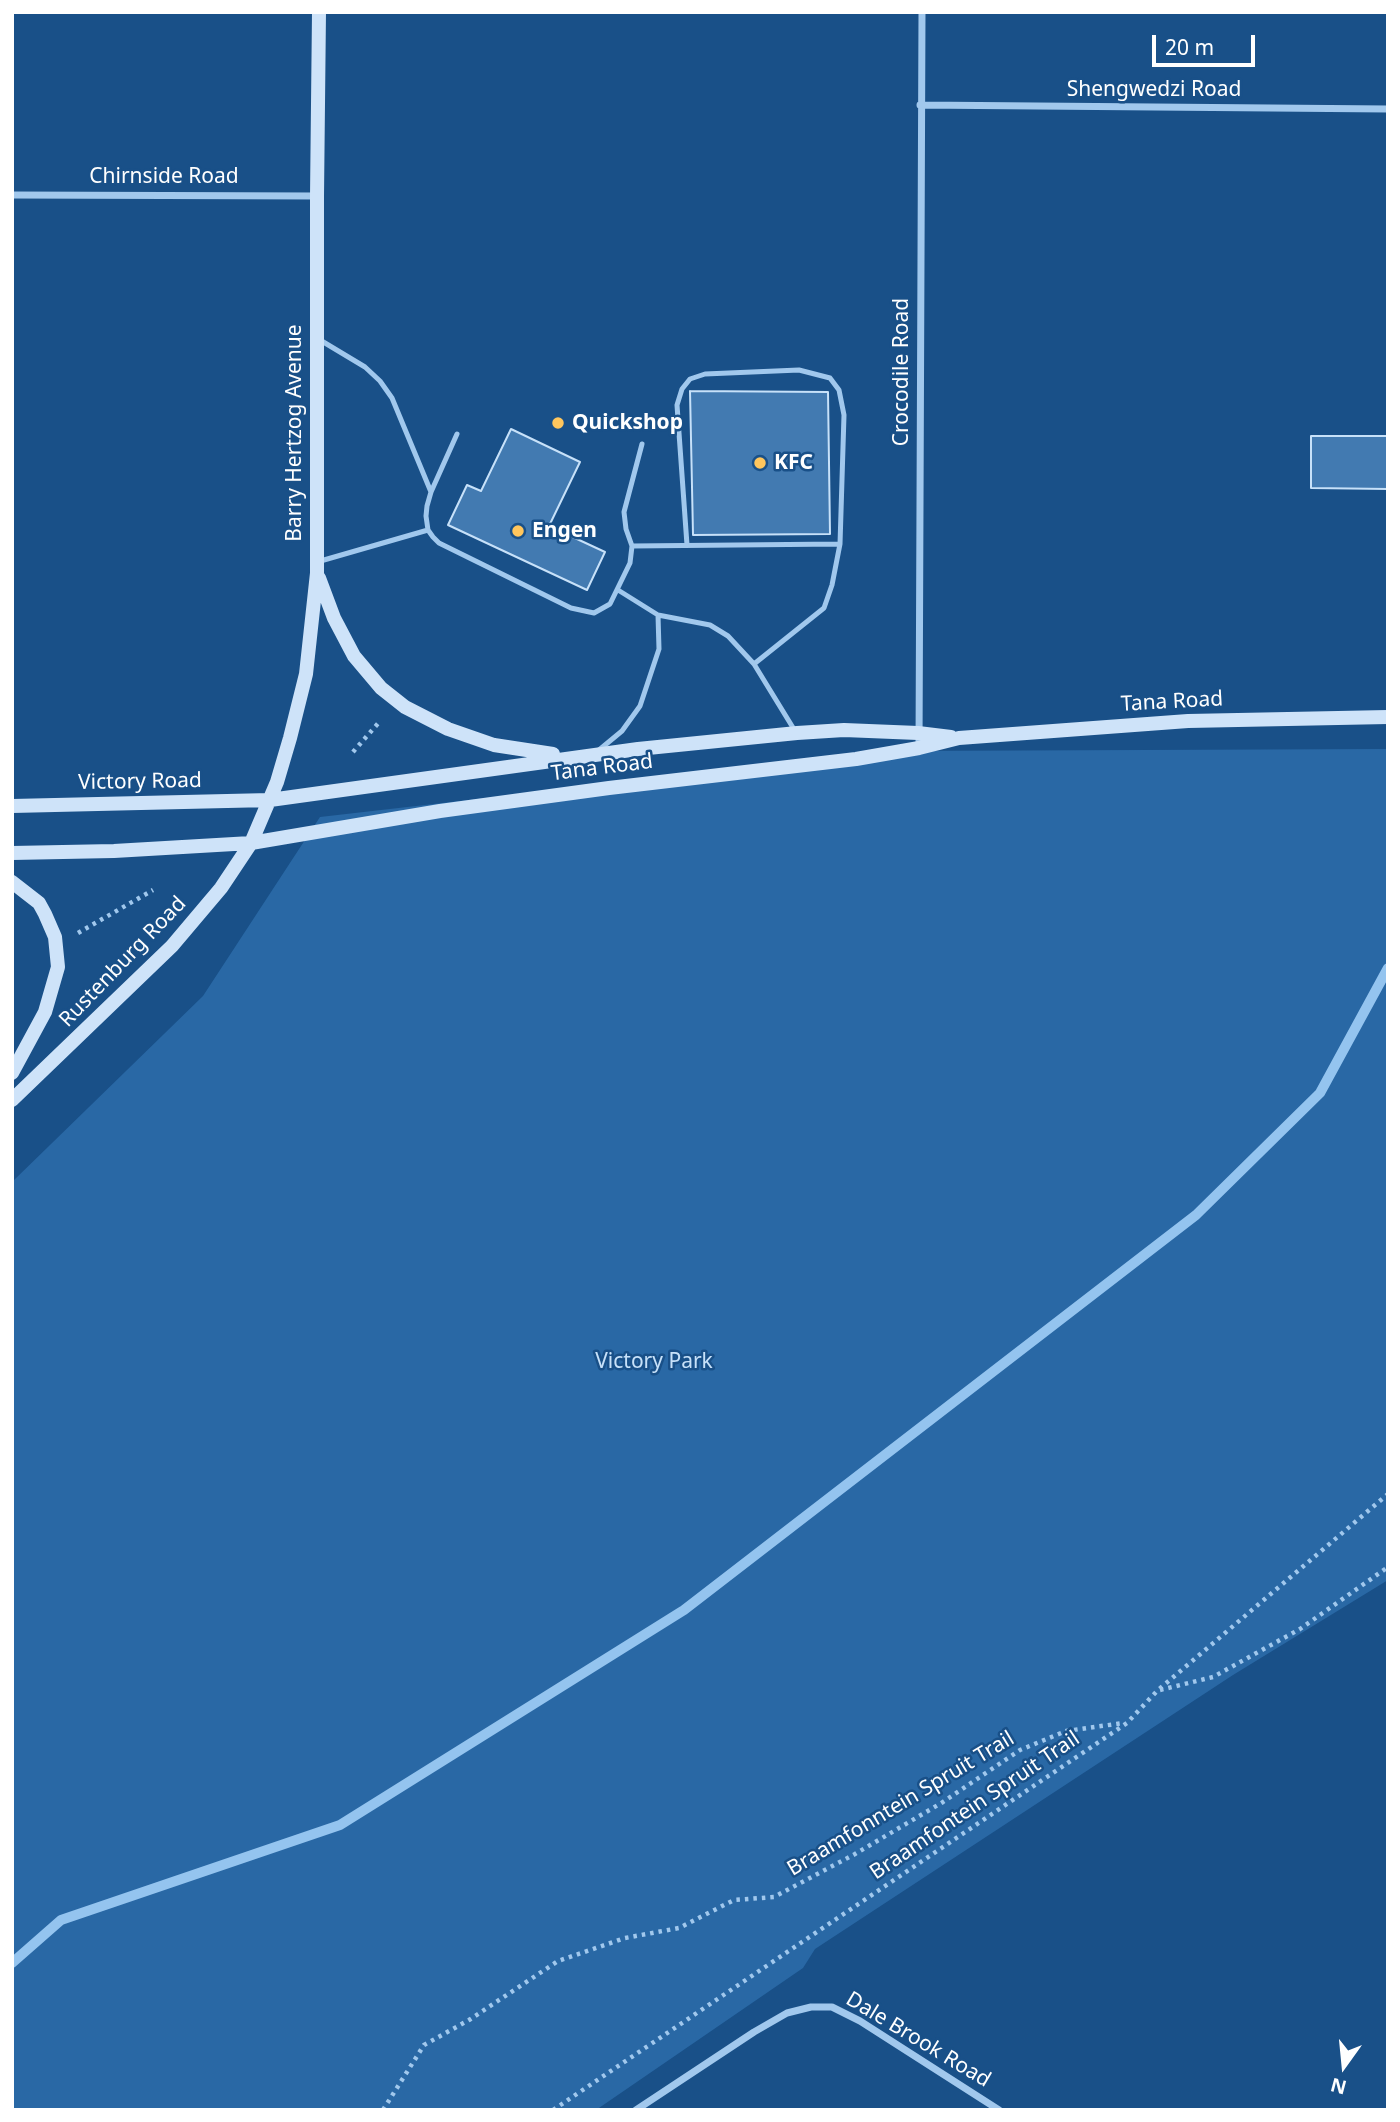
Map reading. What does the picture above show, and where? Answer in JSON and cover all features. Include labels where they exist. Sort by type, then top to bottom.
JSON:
[{"type":"main road","name":"Barry Hertzog Avenue","points":[[251,843],[270,800],[300,698],[309,650],[317,568],[319,12]]},
{"type":"main road","points":[[317,568],[334,618],[354,656],[367,674],[405,707],[448,729],[494,745],[576,757]]},
{"type":"main road","name":"Tana Road","points":[[251,843],[440,811],[856,759],[959,738],[1188,721],[1388,717]]},
{"type":"main road","name":"Tana Road","points":[[270,800],[594,754],[797,733],[844,730],[918,733],[959,738]]},
{"type":"main road","name":"Victory Road","points":[[12,806],[270,800]]},
{"type":"main road","points":[[12,853],[114,851],[251,843]]},
{"type":"main road","name":"Rustenburg Road","points":[[12,1100],[172,946],[221,888],[251,843]]},
{"type":"main road","points":[[12,882],[39,904],[45,914],[55,937],[58,967],[45,1012],[12,1073]]},
{"type":"street","name":"Crocodile Road","points":[[919,748],[922,12]]},
{"type":"street","name":"Shengwedzi Road","points":[[920,105],[1388,109]]},
{"type":"street","name":"Chirnside Road","points":[[12,195],[317,196]]},
{"type":"street","name":"Dale Brook Road","points":[[636,2110],[787,2013],[811,2007],[832,2007],[860,2021],[999,2110]]},
{"type":"lane","points":[[316,337],[365,367],[380,381],[392,398],[431,492]]},
{"type":"lane","points":[[687,545],[677,405],[682,389],[690,379],[705,374],[799,370],[830,378],[839,390],[844,415],[840,544],[824,608],[754,664]]},
{"type":"lane","points":[[457,434],[431,492],[426,516],[428,530],[439,544],[582,612],[594,613],[610,604],[630,563],[632,546],[624,512],[642,444]]},
{"type":"lane","points":[[317,568],[428,530]]},
{"type":"lane","points":[[632,546],[840,544]]},
{"type":"lane","points":[[618,590],[657,615],[710,625],[740,647],[754,664],[797,733]]},
{"type":"lane","points":[[594,754],[622,731],[640,706],[659,649],[657,615]]},
{"type":"path","points":[[354,751],[381,720]]},
{"type":"path","points":[[77,933],[153,890]]},
{"type":"path","name":"Braamfontein Spruit Trail","points":[[553,2110],[1127,1723],[1157,1690],[1388,1494]]},
{"type":"path","points":[[1157,1690],[1213,1677],[1300,1629],[1388,1567]]},
{"type":"path","name":"Braamfonntein Spruit Trail","points":[[383,2110],[424,2045],[558,1961],[625,1938],[679,1928],[734,1900],[774,1897],[855,1854],[943,1802],[1020,1750],[1066,1731],[1127,1723]]},
{"type":"green space","name":"Victory Park","points":[[1388,749],[1388,1580],[1233,1675],[815,1949],[803,1968],[596,2110],[12,2110],[12,1182],[203,996],[320,817],[896,751]]},
{"type":"building","name":"KFC","points":[[690,391],[828,392],[830,534],[693,535]]},
{"type":"building","points":[[511,429],[580,462],[549,526],[605,552],[587,590],[448,525],[467,485],[481,491]]},
{"type":"building","points":[[1311,436],[1388,436],[1388,489],[1311,488]]},
{"type":"waterway","points":[[12,1963],[61,1920],[340,1825],[684,1610],[1196,1215],[1320,1093],[1388,968]]},
{"type":"place","name":"Quickshop","points":[[558,423]]},
{"type":"place","name":"KFC","points":[[760,463]]},
{"type":"place","name":"Engen","points":[[518,531]]}]
